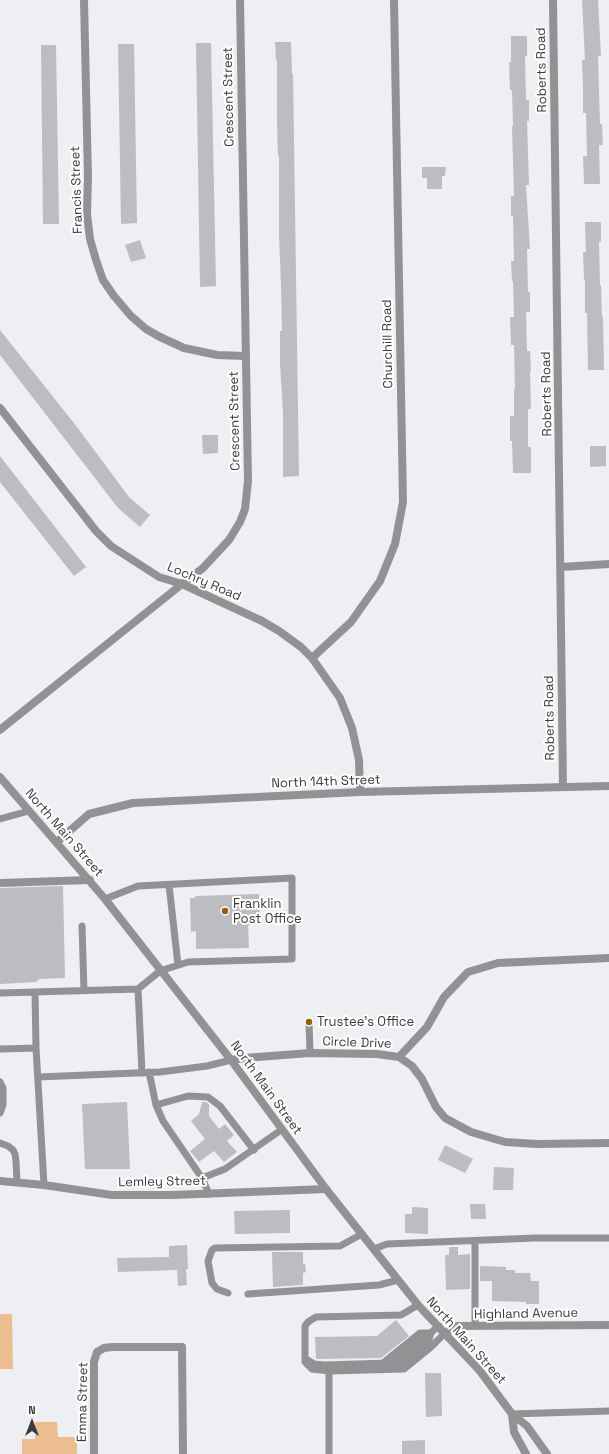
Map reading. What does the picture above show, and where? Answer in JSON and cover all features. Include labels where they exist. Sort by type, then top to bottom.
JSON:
[{"type":"street","name":"Francis Street","points":[[84,0],[88,177],[87,214],[90,239],[103,280],[131,316],[146,329],[160,337],[184,348],[217,355],[245,356]]},
{"type":"street","name":"Crescent Street","points":[[0,730],[203,568],[229,540],[240,522],[245,509],[248,481],[240,0]]},
{"type":"street","name":"Churchill Road","points":[[312,658],[351,622],[380,581],[395,544],[403,502],[394,0]]},
{"type":"street","name":"Roberts Road","points":[[553,0],[563,787]]},
{"type":"street","name":"Lochry Road","points":[[0,408],[60,486],[101,536],[124,555],[159,577],[182,584],[262,621],[301,647],[312,658],[340,698],[352,728],[359,760],[360,792]]},
{"type":"street","points":[[561,567],[609,564]]},
{"type":"street","name":"North Main Street","points":[[0,777],[90,880],[231,1060],[281,1130],[326,1189],[418,1305],[480,1371],[512,1414],[528,1426],[547,1454]]},
{"type":"street","name":"North 14th Street","points":[[57,842],[89,814],[133,803],[360,792],[609,786]]},
{"type":"street","points":[[0,883],[90,880]]},
{"type":"street","name":"Circle Drive","points":[[231,1060],[310,1053],[377,1054],[399,1057],[427,1027],[444,997],[468,972],[498,963],[609,958]]},
{"type":"street","points":[[399,1057],[412,1066],[422,1079],[436,1108],[445,1118],[471,1132],[505,1142],[537,1144],[609,1143]]},
{"type":"street","name":"Lemley Street","points":[[0,1182],[44,1185],[112,1195],[209,1194],[326,1189]]},
{"type":"street","name":"Highland Avenue","points":[[445,1333],[457,1326],[609,1325]]},
{"type":"street","name":"Emma Street","points":[[94,1454],[94,1362],[98,1352],[104,1348],[120,1346],[182,1347],[183,1454]]},
{"type":"street","name":"North Main Street","points":[[512,1414],[514,1432],[526,1454]]},
{"type":"lane","points":[[0,819],[29,811]]},
{"type":"lane","points":[[0,993],[138,989],[160,970],[188,962],[292,959],[292,878],[138,886],[105,899]]},
{"type":"lane","points":[[169,885],[178,965]]},
{"type":"lane","points":[[82,926],[84,991]]},
{"type":"lane","points":[[138,989],[146,1073],[156,1105],[163,1121],[202,1178],[209,1194]]},
{"type":"lane","points":[[35,992],[36,1048],[44,1185]]},
{"type":"lane","points":[[309,1022],[310,1053]]},
{"type":"lane","points":[[0,1049],[36,1048]]},
{"type":"lane","points":[[38,1078],[146,1073],[207,1066],[231,1060]]},
{"type":"lane","points":[[0,1082],[3,1088],[3,1105],[0,1112]]},
{"type":"lane","points":[[156,1105],[188,1096],[208,1097],[220,1106],[254,1150]]},
{"type":"lane","points":[[202,1178],[225,1169],[281,1130]]},
{"type":"lane","points":[[0,1143],[8,1146],[15,1154],[17,1182]]},
{"type":"lane","points":[[228,1293],[217,1289],[212,1283],[208,1261],[212,1250],[215,1248],[340,1246],[362,1234]]},
{"type":"lane","points":[[374,1249],[386,1244],[535,1238],[609,1238]]},
{"type":"lane","points":[[474,1240],[475,1326]]},
{"type":"lane","points":[[248,1294],[379,1285],[398,1280]]},
{"type":"lane","points":[[418,1305],[401,1315],[311,1319],[305,1326],[305,1362],[312,1369],[329,1372],[398,1366],[428,1343],[431,1333],[439,1326]]},
{"type":"lane","points":[[384,1367],[420,1333],[431,1333]]},
{"type":"lane","points":[[305,1357],[314,1364],[404,1369],[431,1348],[445,1333]]},
{"type":"lane","points":[[329,1372],[329,1454]]},
{"type":"lane","points":[[512,1414],[609,1412]]},
{"type":"shaded area","points":[[0,1314],[12,1314],[13,1369],[0,1369]]},
{"type":"shaded area","points":[[35,1422],[57,1422],[58,1437],[77,1437],[77,1454],[22,1454],[22,1439],[35,1439]]},
{"type":"building","points":[[582,0],[598,0],[601,56],[598,56],[600,124],[602,124],[603,145],[599,145],[600,184],[584,184],[583,156],[587,156],[586,113],[583,113],[582,60],[585,60]]},
{"type":"building","points":[[511,36],[527,36],[527,56],[525,56],[526,100],[529,100],[529,121],[527,121],[529,185],[526,185],[530,249],[527,249],[530,312],[526,312],[527,351],[530,351],[531,371],[531,409],[528,409],[528,447],[531,447],[531,473],[513,473],[512,441],[510,441],[510,416],[514,416],[515,389],[514,345],[511,345],[510,317],[514,317],[511,261],[514,261],[511,196],[514,196],[512,90],[510,90],[509,62],[511,62]]},
{"type":"building","points":[[275,42],[291,42],[293,74],[299,476],[283,477],[283,413],[280,363],[280,331],[282,331],[279,235],[279,156],[277,124],[277,60]]},
{"type":"building","points":[[196,43],[211,43],[216,286],[200,287]]},
{"type":"building","points":[[118,44],[134,44],[137,223],[121,224]]},
{"type":"building","points":[[41,45],[56,45],[59,224],[43,224]]},
{"type":"building","points":[[422,167],[446,167],[445,176],[442,176],[442,189],[427,189],[427,178],[422,178]]},
{"type":"building","points":[[585,222],[601,222],[601,242],[599,242],[604,370],[588,370],[587,313],[585,313],[583,252],[586,252]]},
{"type":"building","points":[[140,240],[146,258],[131,262],[125,245]]},
{"type":"building","points":[[0,330],[77,427],[129,497],[150,515],[140,527],[118,508],[0,355]]},
{"type":"building","points":[[202,435],[218,435],[218,453],[203,454]]},
{"type":"building","points":[[590,446],[606,446],[606,466],[590,467]]},
{"type":"building","points":[[0,456],[86,567],[74,576],[0,482]]},
{"type":"building","points":[[63,886],[65,978],[39,979],[36,982],[0,984],[0,888]]},
{"type":"building","name":"Franklin Post Office","points":[[259,894],[260,924],[248,925],[249,948],[196,949],[196,931],[191,932],[190,898],[195,898],[195,896]]},
{"type":"building","points":[[127,1102],[130,1169],[85,1169],[82,1104]]},
{"type":"building","points":[[202,1102],[209,1104],[209,1116],[219,1129],[225,1124],[234,1135],[227,1141],[237,1152],[224,1162],[214,1151],[199,1162],[190,1151],[205,1139],[191,1121],[199,1114]]},
{"type":"building","points":[[445,1145],[473,1159],[465,1173],[438,1160]]},
{"type":"building","points":[[494,1167],[514,1168],[513,1190],[493,1190]]},
{"type":"building","points":[[470,1204],[485,1204],[486,1219],[471,1219]]},
{"type":"building","points":[[412,1207],[428,1208],[428,1234],[405,1233],[405,1214],[412,1214]]},
{"type":"building","points":[[290,1210],[290,1233],[235,1234],[234,1211]]},
{"type":"building","points":[[187,1245],[187,1285],[178,1286],[177,1270],[118,1272],[117,1258],[169,1257],[169,1246]]},
{"type":"building","points":[[449,1247],[458,1247],[458,1255],[470,1254],[470,1289],[446,1290],[445,1255],[449,1255]]},
{"type":"building","points":[[272,1252],[303,1252],[303,1264],[305,1264],[306,1272],[303,1273],[303,1285],[273,1287]]},
{"type":"building","points":[[480,1266],[506,1267],[506,1270],[515,1270],[515,1273],[530,1273],[531,1281],[539,1281],[539,1304],[492,1301],[492,1281],[480,1281]]},
{"type":"building","points":[[396,1320],[409,1336],[381,1358],[316,1359],[315,1337],[377,1336]]},
{"type":"building","points":[[425,1373],[441,1373],[442,1416],[426,1417]]},
{"type":"building","points":[[425,1440],[425,1454],[402,1454],[402,1441]]},
{"type":"place","name":"Franklin Post Office","points":[[225,911]]},
{"type":"place","name":"Trustee's Office","points":[[309,1022]]}]
